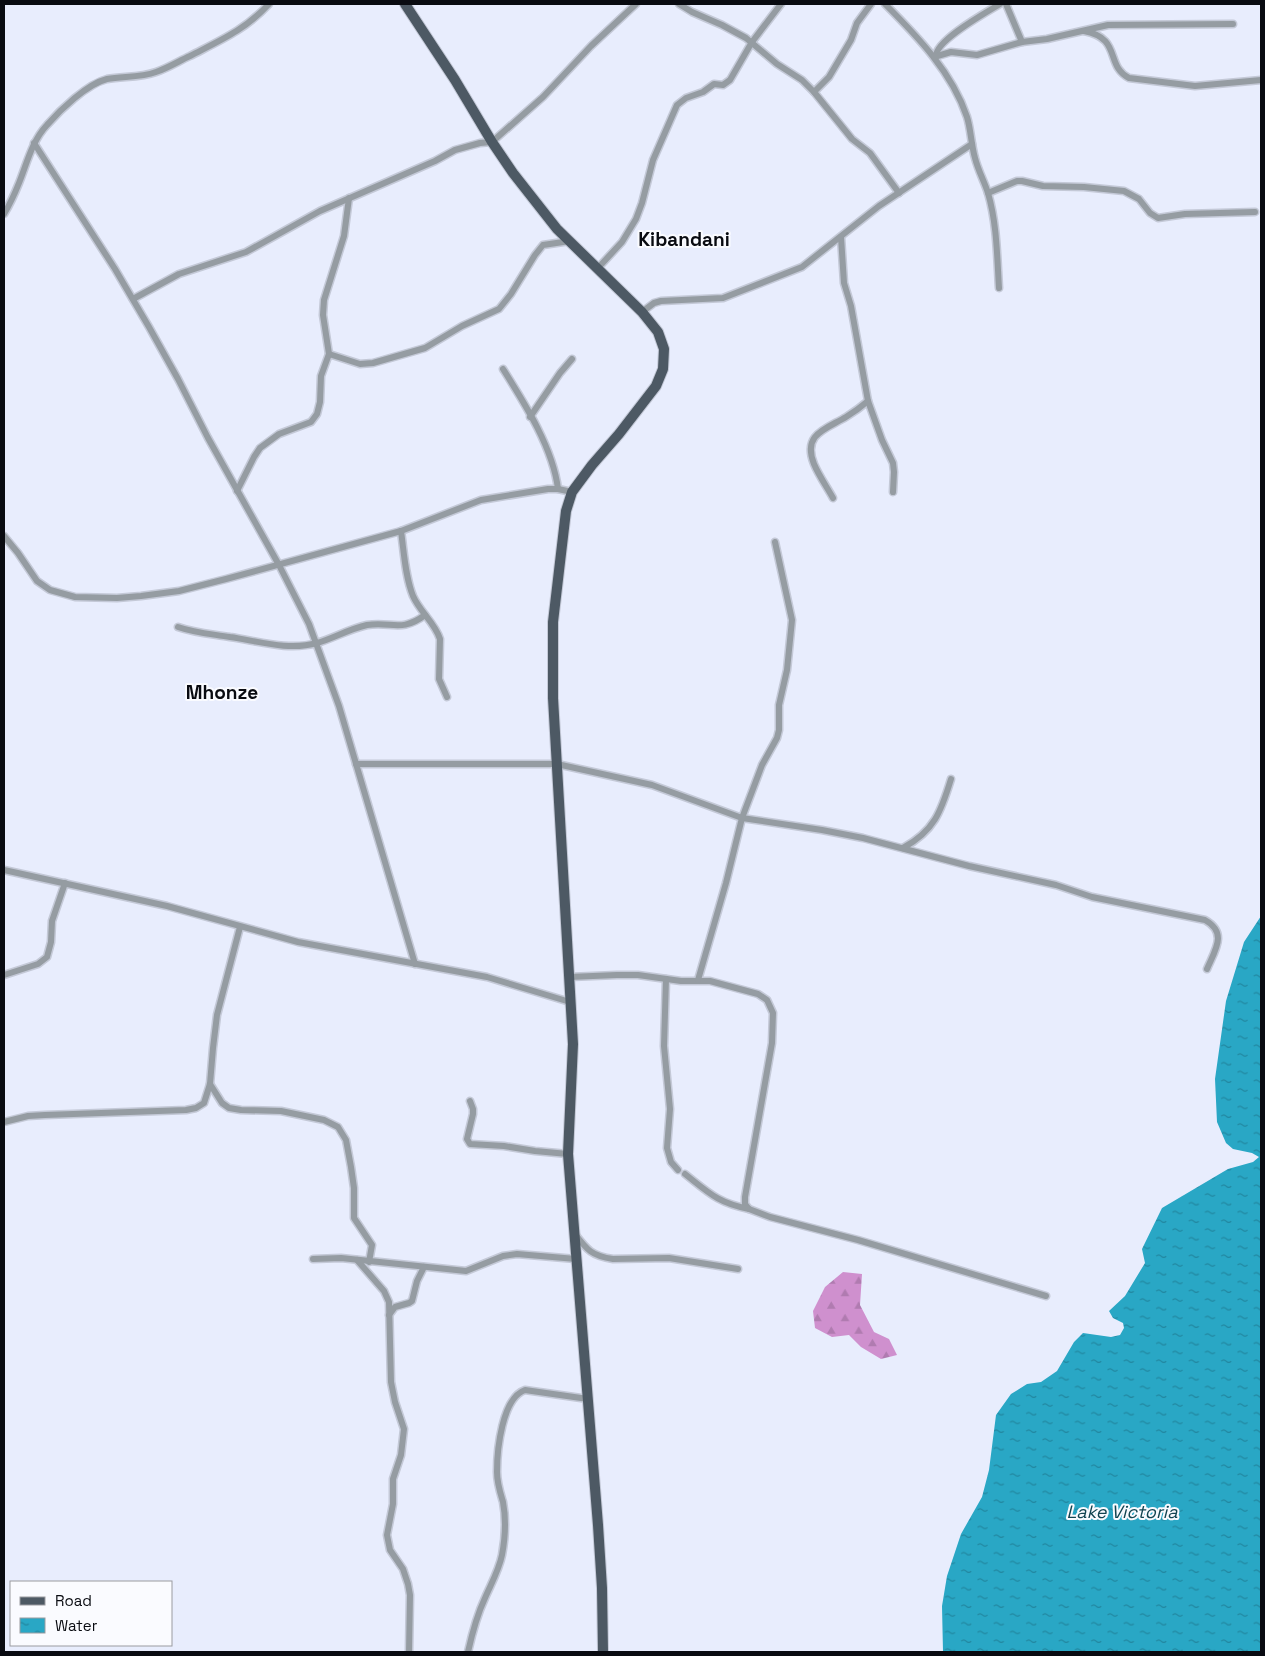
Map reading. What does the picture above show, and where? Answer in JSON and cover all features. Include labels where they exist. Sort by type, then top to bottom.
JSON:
[{"type":"main road","points":[[405,4],[455,80],[492,142],[533,199],[557,229],[642,312],[658,332],[664,349],[663,369],[656,386],[619,434],[592,464],[572,492],[566,511],[553,622],[554,698],[570,977],[573,1070],[568,1154],[602,1588],[603,1652]]},
{"type":"street","points":[[4,214],[34,143],[53,118],[92,86],[104,80],[147,74],[168,67],[235,33],[247,25],[269,4]]},
{"type":"street","points":[[133,299],[179,274],[254,249],[320,211],[435,161],[455,150],[480,143],[492,142],[543,97],[591,46],[636,4]]},
{"type":"street","points":[[680,4],[692,12],[739,33],[777,64],[802,80],[844,130],[870,153],[899,193]]},
{"type":"street","points":[[598,268],[622,242],[636,219],[653,160],[677,105],[686,98],[703,92],[714,84],[723,85],[727,83],[752,42],[781,4]]},
{"type":"street","points":[[814,92],[829,77],[851,40],[857,23],[871,4]]},
{"type":"street","points":[[885,4],[935,57],[957,94],[966,115],[978,168],[988,193],[995,226],[999,288]]},
{"type":"street","points":[[935,57],[938,48],[946,40],[1000,4]]},
{"type":"street","points":[[1006,4],[1022,42]]},
{"type":"street","points":[[935,57],[951,52],[977,55],[1022,42],[1047,39],[1108,25],[1232,24]]},
{"type":"street","points":[[1082,30],[1097,34],[1104,39],[1110,46],[1118,70],[1129,78],[1195,86],[1261,80]]},
{"type":"street","points":[[34,143],[133,299],[279,565],[309,624],[339,706],[415,964]]},
{"type":"street","points":[[642,312],[654,303],[661,301],[712,300],[735,294],[802,266],[867,215],[972,144]]},
{"type":"street","points":[[988,193],[1017,181],[1022,181],[1043,186],[1084,187],[1128,192],[1139,199],[1150,213],[1158,218],[1185,214],[1255,212]]},
{"type":"street","points":[[237,491],[260,448],[279,434],[311,422],[317,414],[320,402],[321,376],[329,354],[322,315],[324,300],[344,236],[349,198]]},
{"type":"street","points":[[840,237],[844,283],[851,306],[868,401],[882,440],[893,463],[893,492]]},
{"type":"street","points":[[329,354],[360,364],[373,363],[426,348],[462,326],[499,309],[511,294],[539,249],[546,244],[570,241]]},
{"type":"street","points":[[530,417],[537,410],[560,373],[572,359]]},
{"type":"street","points":[[503,369],[530,417],[553,464],[558,489]]},
{"type":"street","points":[[833,498],[813,462],[811,446],[814,437],[820,430],[848,416],[868,401]]},
{"type":"street","points":[[4,536],[37,581],[50,590],[75,597],[117,598],[179,590],[279,565],[400,531],[481,500],[548,489],[572,492]]},
{"type":"street","points":[[400,531],[410,585],[414,596],[440,639],[439,679],[447,698]]},
{"type":"street","points":[[698,980],[726,883],[742,818],[762,765],[777,738],[779,730],[780,696],[787,670],[792,620],[775,542]]},
{"type":"street","points":[[178,628],[198,633],[272,644],[297,645],[316,643],[369,625],[408,625],[424,615]]},
{"type":"street","points":[[356,764],[557,764],[652,785],[742,818],[822,830],[903,848],[977,868],[1056,886],[1092,897],[1204,920],[1216,929],[1218,940],[1207,969]]},
{"type":"street","points":[[903,848],[918,840],[932,825],[944,801],[951,779]]},
{"type":"street","points":[[4,870],[174,908],[240,927],[324,947],[487,977],[570,1002]]},
{"type":"street","points":[[4,975],[38,964],[47,957],[52,942],[52,921],[66,883]]},
{"type":"street","points":[[4,1122],[28,1116],[186,1110],[204,1104],[210,1084],[217,1015],[240,927]]},
{"type":"street","points":[[570,977],[624,975],[681,981],[698,980],[725,984],[758,994],[767,1000],[773,1013],[772,1043],[745,1197],[745,1204],[749,1209]]},
{"type":"street","points":[[666,979],[664,1046],[670,1109],[667,1148],[671,1162],[678,1170]]},
{"type":"street","points":[[210,1084],[222,1103],[229,1108],[281,1111],[324,1120],[338,1127],[346,1140],[351,1167],[354,1188],[354,1218],[358,1228],[372,1246],[369,1262]]},
{"type":"street","points":[[470,1101],[473,1109],[467,1140],[470,1144],[568,1154]]},
{"type":"street","points":[[685,1174],[716,1199],[736,1206],[1046,1296]]},
{"type":"street","points":[[574,1234],[589,1251],[605,1258],[669,1258],[738,1270]]},
{"type":"street","points":[[313,1259],[341,1258],[466,1270],[503,1256],[517,1254],[576,1259]]},
{"type":"street","points":[[358,1260],[384,1291],[389,1302],[391,1382],[404,1429],[401,1455],[394,1479],[393,1504],[387,1534],[390,1550],[403,1569],[408,1584],[410,1610],[409,1652]]},
{"type":"street","points":[[389,1315],[395,1307],[409,1303],[412,1300],[417,1281],[424,1267]]},
{"type":"street","points":[[468,1652],[478,1615],[502,1556],[503,1504],[497,1474],[504,1418],[510,1404],[518,1392],[525,1390],[588,1399]]},
{"type":"green space","points":[[843,1272],[862,1274],[860,1305],[874,1332],[889,1339],[897,1355],[881,1359],[861,1347],[849,1335],[832,1337],[815,1328],[813,1311],[825,1287]]},
{"type":"water","name":"Lake Victoria","points":[[1261,916],[1261,1652],[943,1652],[942,1606],[947,1576],[961,1534],[982,1497],[989,1470],[996,1415],[1011,1394],[1027,1384],[1041,1382],[1057,1371],[1074,1342],[1083,1333],[1111,1337],[1120,1335],[1124,1328],[1123,1323],[1113,1318],[1109,1311],[1125,1296],[1145,1263],[1142,1249],[1162,1208],[1228,1169],[1253,1162],[1259,1157],[1252,1153],[1233,1149],[1226,1143],[1217,1122],[1215,1079],[1226,1001],[1244,942]]},
{"type":"district","name":"Kibandani","points":[[684,239]]},
{"type":"district","name":"Mhonze","points":[[222,692]]}]
